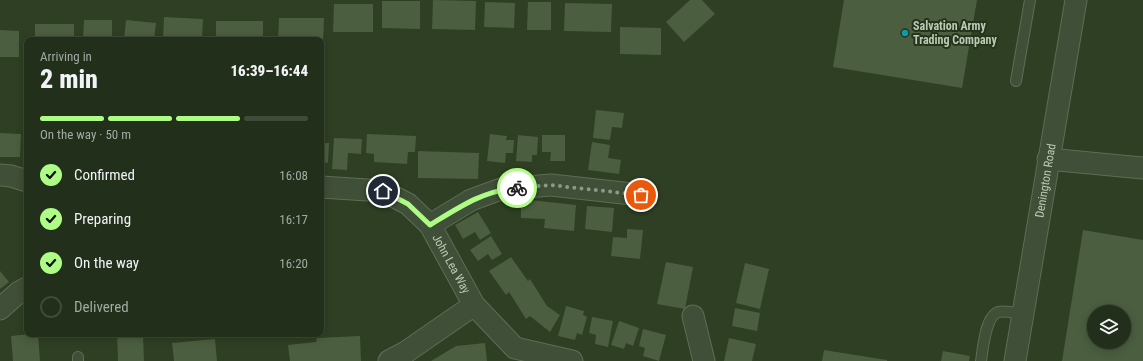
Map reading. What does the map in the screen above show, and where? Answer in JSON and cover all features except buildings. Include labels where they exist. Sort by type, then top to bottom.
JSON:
[{"type":"street","name":"Denington Road","points":[[1015,361],[1076,0]]},
{"type":"street","points":[[1048,159],[1143,168]]},
{"type":"street","points":[[0,175],[11,176],[24,181]]},
{"type":"street","points":[[430,225],[470,200],[501,189],[550,185],[641,195]]},
{"type":"street","name":"John Lea Way","points":[[324,187],[383,191],[408,204],[430,225],[474,305],[515,348],[572,361]]},
{"type":"street","points":[[0,309],[19,292],[24,290]]},
{"type":"street","points":[[389,361],[406,352],[474,305]]},
{"type":"street","points":[[693,316],[704,361]]},
{"type":"lane","points":[[1016,81],[1030,0]]},
{"type":"lane","points":[[981,361],[990,321],[995,314],[999,312],[1023,314]]},
{"type":"way so far","points":[[517,188],[550,185],[641,195]]},
{"type":"place","name":"Salvation Army Trading Company","points":[[905,33]]},
{"type":"route","points":[[383,191],[408,204],[430,225],[470,200],[501,189],[517,188]]}]
